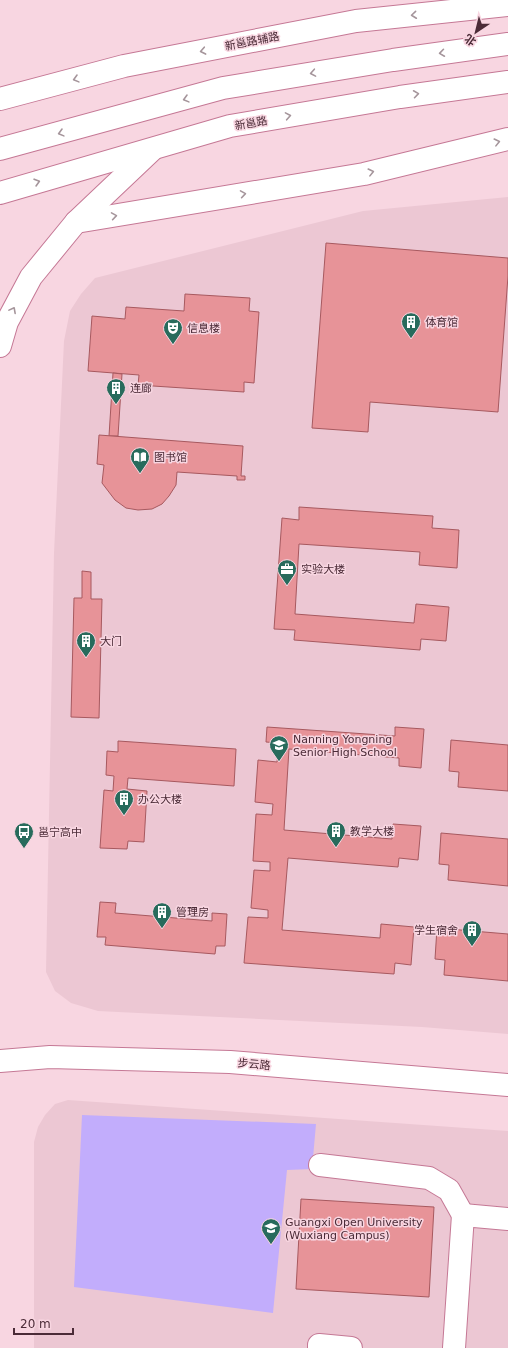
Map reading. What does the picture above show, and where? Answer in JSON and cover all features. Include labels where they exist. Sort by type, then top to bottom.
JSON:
[{"type":"street","name":"新邕路辅路","points":[[0,99],[124,66],[356,22],[508,5]]},
{"type":"street","points":[[0,149],[224,88],[393,60],[508,44]]},
{"type":"street","name":"新邕路","points":[[0,193],[230,126],[400,97],[508,82]]},
{"type":"street","points":[[76,222],[364,174],[508,139]]},
{"type":"street","points":[[0,346],[7,322],[31,277],[76,222],[155,148]]},
{"type":"street","name":"步云路","points":[[0,1060],[50,1057],[230,1062],[508,1085]]},
{"type":"street","points":[[320,1164],[429,1178],[449,1190],[463,1215],[454,1348]]},
{"type":"street","points":[[463,1215],[508,1219]]},
{"type":"street","points":[[319,1348],[319,1345],[351,1348]]},
{"type":"shaded area","name":"Nanning Yongning Senior High School","points":[[508,197],[508,1034],[422,1027],[98,1011],[71,1003],[55,991],[46,972],[54,553],[64,341],[70,311],[81,294],[95,278],[363,211]]},
{"type":"shaded area","name":"Guangxi Open University (Wuxiang Campus)","points":[[68,1100],[508,1131],[508,1348],[34,1348],[34,1142],[38,1127],[45,1115],[55,1104]]},
{"type":"shaded area","points":[[82,1115],[316,1124],[312,1169],[287,1170],[273,1313],[74,1287]]},
{"type":"building","name":"体育馆","points":[[326,243],[508,258],[498,412],[370,402],[368,432],[312,428]]},
{"type":"building","name":"信息楼","points":[[185,294],[250,298],[249,311],[259,312],[254,383],[244,382],[244,392],[138,385],[139,375],[88,371],[92,316],[125,319],[126,307],[184,311]]},
{"type":"building","name":"连廊","points":[[113,373],[122,374],[118,436],[109,436]]},
{"type":"building","name":"图书馆","points":[[99,435],[243,446],[241,476],[245,476],[245,480],[237,480],[237,476],[177,472],[176,485],[162,504],[152,509],[138,510],[126,508],[115,500],[102,483],[104,465],[97,464]]},
{"type":"building","name":"实验大楼","points":[[299,507],[433,516],[432,528],[459,530],[457,568],[419,565],[420,552],[299,544],[295,614],[414,623],[416,604],[449,607],[446,641],[421,639],[420,650],[294,640],[295,630],[274,629],[282,518],[299,520]]},
{"type":"building","name":"大门","points":[[82,571],[91,572],[91,599],[102,599],[99,718],[71,717],[74,598],[82,598]]},
{"type":"building","name":"教学大楼","points":[[267,727],[395,736],[395,727],[424,729],[421,768],[399,766],[399,758],[289,749],[284,830],[392,839],[393,824],[421,826],[418,860],[399,858],[398,867],[288,858],[282,930],[380,938],[381,924],[414,927],[411,965],[395,963],[394,974],[244,963],[248,917],[268,918],[268,910],[251,908],[254,870],[270,871],[270,862],[253,861],[256,814],[272,815],[273,804],[255,802],[258,760],[277,762],[279,743],[266,742]]},
{"type":"building","points":[[451,740],[508,745],[508,791],[458,787],[459,772],[449,771]]},
{"type":"building","name":"办公大楼","points":[[118,741],[236,749],[234,786],[128,778],[127,789],[147,791],[144,842],[128,841],[127,849],[100,848],[104,790],[113,791],[114,776],[106,775],[107,751],[118,752]]},
{"type":"building","points":[[441,833],[508,839],[508,886],[448,880],[449,865],[439,864]]},
{"type":"building","name":"管理房","points":[[100,902],[116,903],[115,913],[212,921],[212,913],[227,914],[225,946],[216,946],[215,954],[105,945],[106,937],[97,937]]},
{"type":"building","name":"学生宿舍","points":[[437,928],[508,934],[508,981],[444,975],[445,960],[435,959]]},
{"type":"building","points":[[301,1199],[434,1207],[429,1297],[296,1289]]},
{"type":"place","name":"体育馆","points":[[411,339]]},
{"type":"place","name":"信息楼","points":[[173,345]]},
{"type":"place","name":"连廊","points":[[116,405]]},
{"type":"place","name":"图书馆","points":[[140,474]]},
{"type":"place","name":"实验大楼","points":[[287,586]]},
{"type":"place","name":"大门","points":[[86,658]]},
{"type":"place","name":"Nanning Yongning Senior High School","points":[[279,762]]},
{"type":"place","name":"办公大楼","points":[[124,816]]},
{"type":"place","name":"教学大楼","points":[[336,848]]},
{"type":"place","name":"邕宁高中","points":[[24,849]]},
{"type":"place","name":"管理房","points":[[162,929]]},
{"type":"place","name":"学生宿舍","points":[[472,947]]},
{"type":"place","name":"Guangxi Open University (Wuxiang Campus)","points":[[271,1245]]}]
